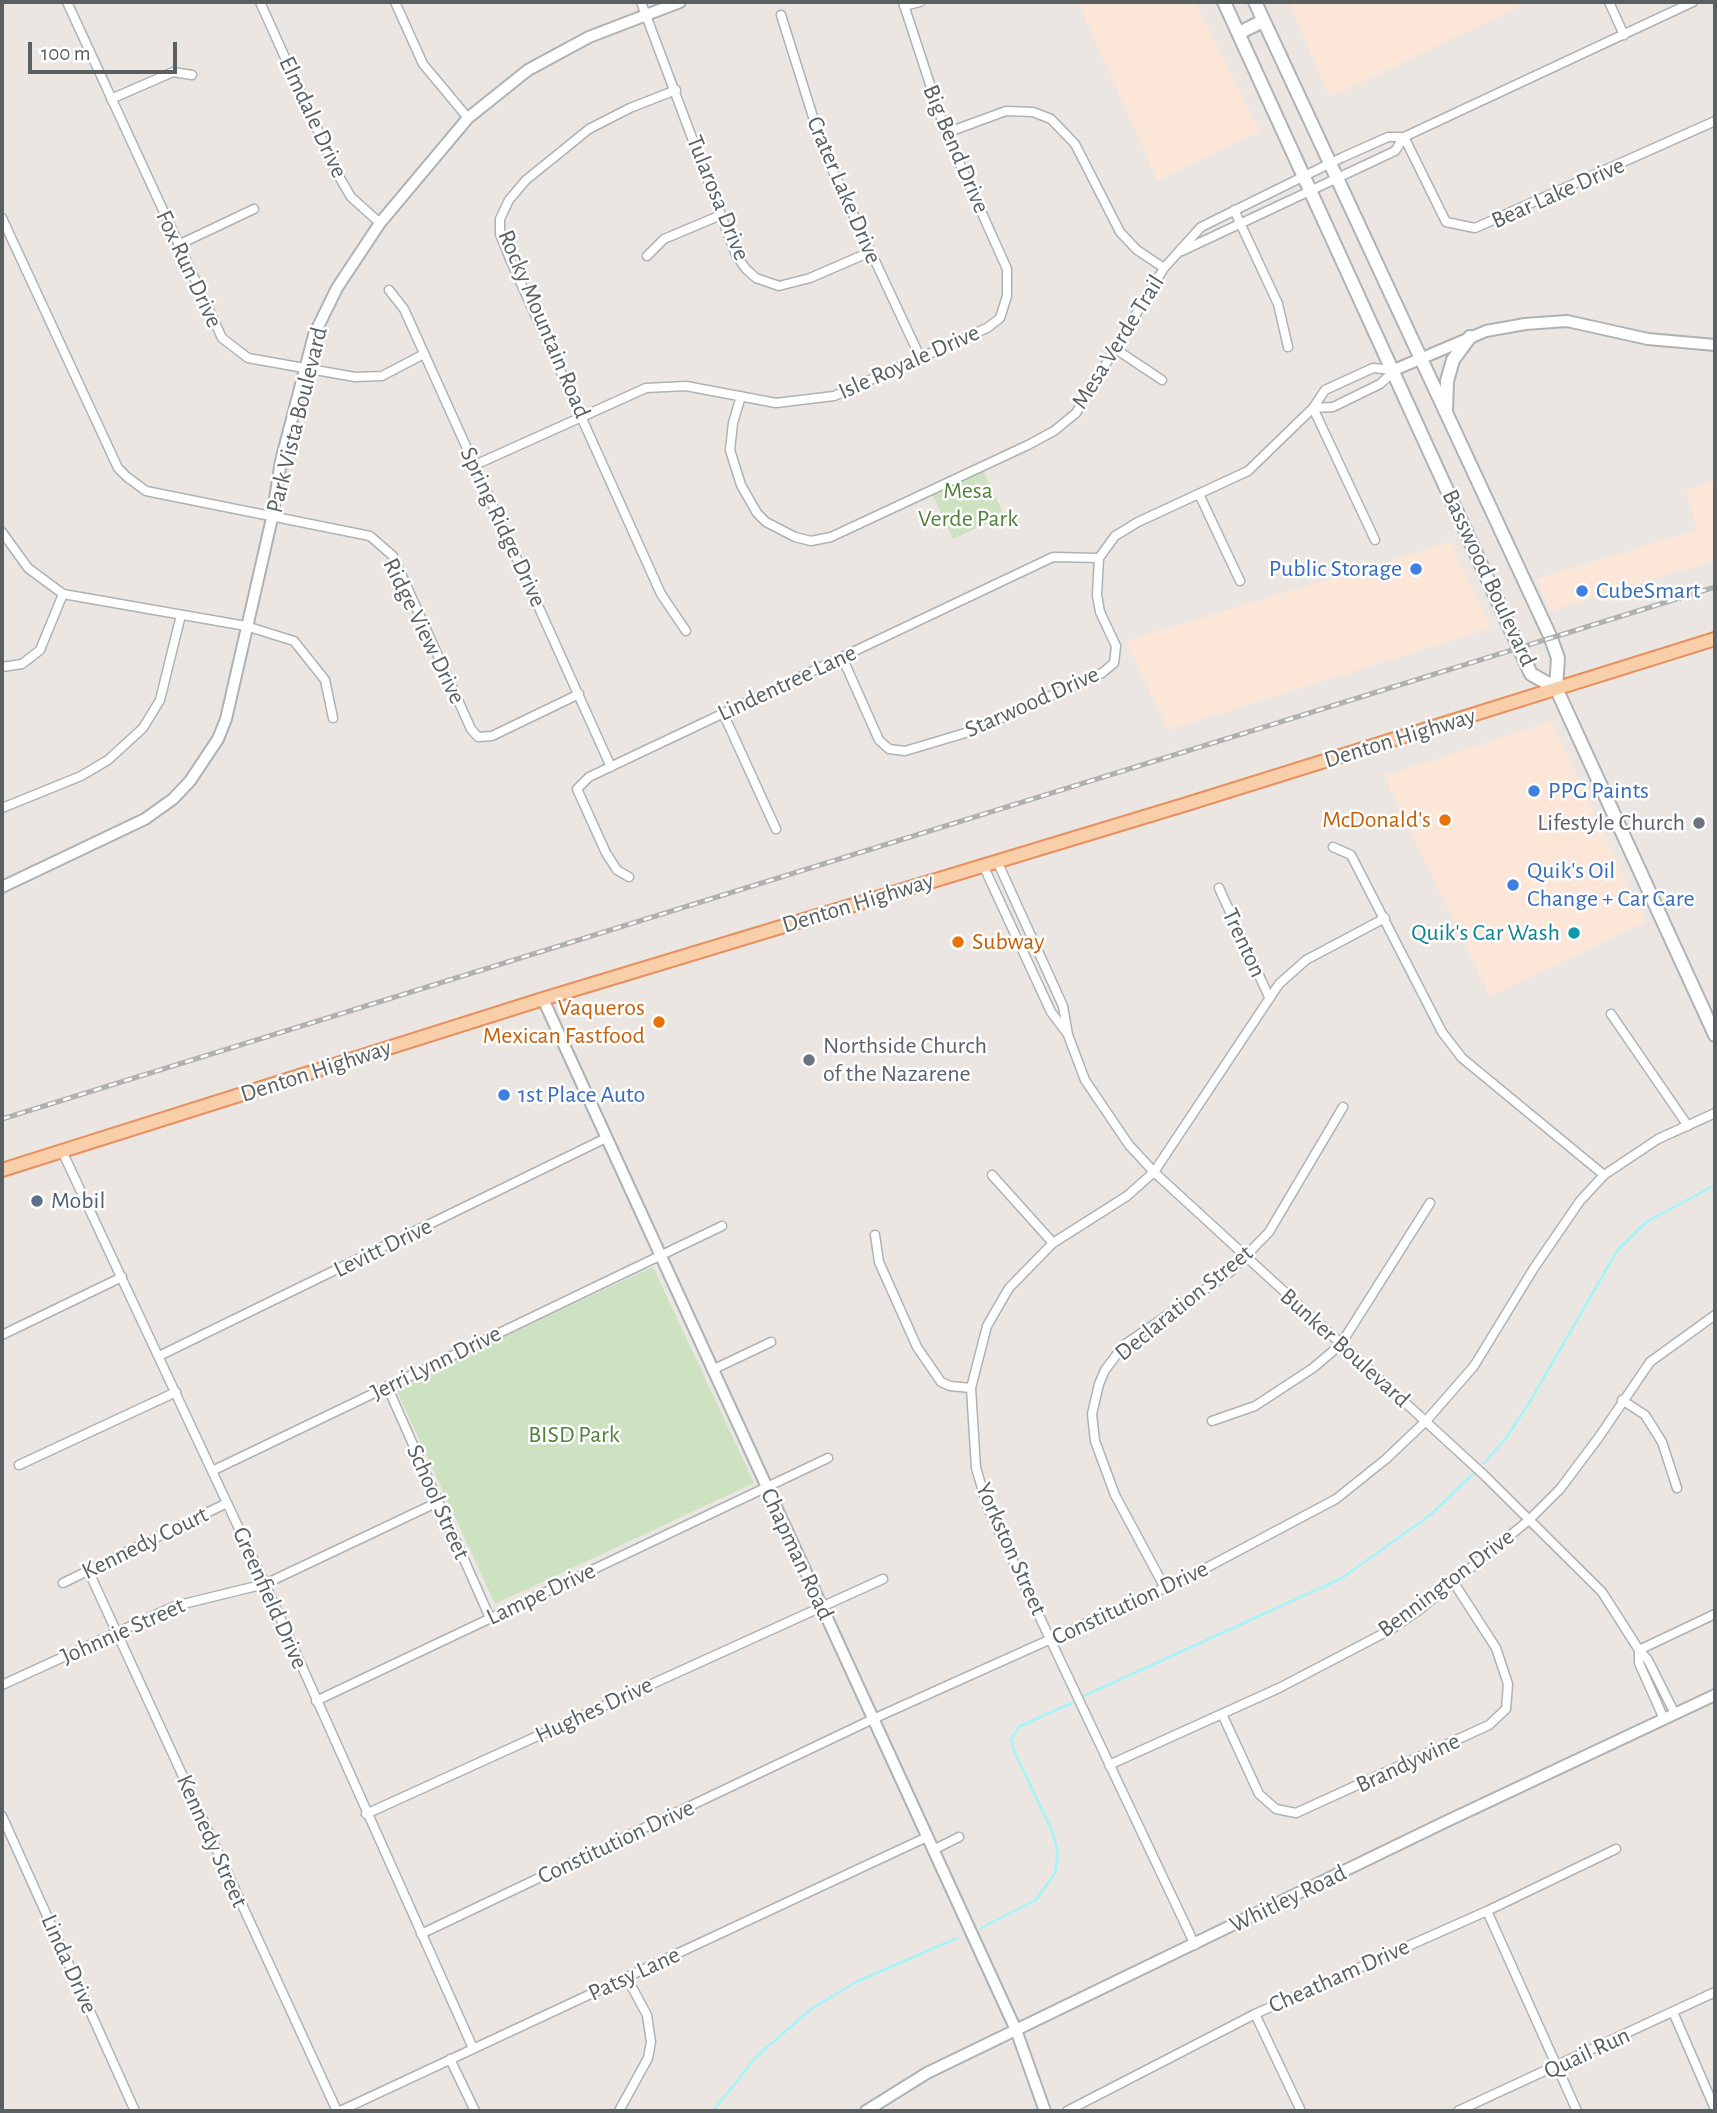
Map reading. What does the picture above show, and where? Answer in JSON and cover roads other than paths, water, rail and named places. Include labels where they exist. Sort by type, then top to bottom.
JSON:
[{"type":"main road","name":"Basswood Boulevard","points":[[1224,2],[1531,674],[1556,688],[1558,658],[1554,647],[1255,2]]},
{"type":"main road","points":[[1239,33],[1263,21]]},
{"type":"main road","points":[[1445,414],[1447,381],[1453,360],[1470,337]]},
{"type":"main road","name":"Denton Highway","points":[[2,1170],[542,999],[1715,639]]},
{"type":"main road","points":[[1556,688],[1715,1035]]},
{"type":"street","name":"Fox Run Drive","points":[[67,2],[222,338],[248,358],[370,378],[382,376],[424,354]]},
{"type":"street","name":"Elmdale Drive","points":[[260,2],[337,173],[351,197],[380,223]]},
{"type":"street","points":[[395,2],[424,64],[468,118]]},
{"type":"street","name":"Tularosa Drive","points":[[641,2],[736,255],[746,270],[779,286],[796,283],[870,252]]},
{"type":"street","name":"Park Vista Boulevard","points":[[2,887],[130,828],[173,799],[198,770],[218,739],[226,719],[272,518],[281,461],[314,335],[337,288],[380,223],[468,118],[528,71],[589,37],[680,2]]},
{"type":"street","points":[[903,4],[920,2]]},
{"type":"street","points":[[1609,2],[1624,35]]},
{"type":"street","name":"Mesa Verde Trail","points":[[741,396],[730,439],[741,485],[766,522],[781,531],[811,541],[831,537],[1054,431],[1082,405],[1164,268],[1200,227],[1330,163],[1388,137],[1404,137],[1693,2]]},
{"type":"street","name":"Big Bend Drive","points":[[903,4],[946,134],[1007,270],[1007,296]]},
{"type":"street","name":"Crater Lake Drive","points":[[782,15],[824,152],[921,359]]},
{"type":"street","points":[[111,99],[173,72],[192,75]]},
{"type":"street","name":"Rocky Mountain Road","points":[[676,90],[630,108],[589,129],[526,180],[509,200],[500,219],[500,234],[661,594],[686,631]]},
{"type":"street","points":[[946,134],[1006,111],[1033,112],[1051,119],[1075,144],[1120,232],[1138,250],[1164,268]]},
{"type":"street","name":"Bear Lake Drive","points":[[1404,137],[1446,222],[1475,228],[1715,121]]},
{"type":"street","name":"Mesa Verde Trail","points":[[1174,256],[1395,151],[1404,137]]},
{"type":"street","points":[[178,245],[254,209]]},
{"type":"street","points":[[1234,210],[1278,304],[1288,347]]},
{"type":"street","points":[[647,256],[664,239],[721,215]]},
{"type":"street","name":"Ridge View Drive","points":[[2,218],[118,468],[146,491],[370,536],[393,556],[471,729],[478,737],[492,736],[579,694]]},
{"type":"street","name":"Spring Ridge Drive","points":[[389,290],[404,309],[611,767]]},
{"type":"street","name":"Isle Royale Drive","points":[[475,465],[622,397],[668,385],[776,403],[820,400],[878,379],[987,328],[1000,318],[1007,296]]},
{"type":"street","points":[[1313,408],[1333,407],[1381,384],[1394,370],[1470,337],[1486,331],[1525,324],[1567,321],[1648,339],[1715,345]]},
{"type":"street","points":[[1114,348],[1162,380]]},
{"type":"street","points":[[1099,558],[1115,536],[1248,471],[1313,408],[1325,390],[1373,368],[1394,370]]},
{"type":"street","points":[[1313,408],[1375,540]]},
{"type":"street","points":[[1199,494],[1240,581]]},
{"type":"street","points":[[2,532],[28,568],[63,594],[246,626],[294,641],[325,680],[333,718]]},
{"type":"street","name":"Lindentree Lane","points":[[629,877],[617,870],[606,853],[577,789],[589,777],[1053,557],[1099,558]]},
{"type":"street","name":"Starwood Drive","points":[[842,657],[879,740],[889,749],[905,751],[972,731],[1102,673],[1114,663],[1116,646],[1100,612],[1097,595],[1099,558]]},
{"type":"street","points":[[2,667],[22,664],[40,650],[63,594]]},
{"type":"street","points":[[2,808],[81,776],[108,760],[143,728],[160,700],[181,615]]},
{"type":"street","points":[[723,713],[776,829]]},
{"type":"street","points":[[1334,846],[1351,855],[1442,1032],[1462,1058],[1604,1175]]},
{"type":"street","name":"Bunker Boulevard","points":[[997,861],[1063,1006],[1068,1035],[1085,1080],[1098,1102],[1154,1172],[1426,1421],[1602,1592],[1639,1650],[1639,1663],[1670,1716]]},
{"type":"street","name":"Bunker Boulevard","points":[[983,865],[1051,1012],[1068,1035]]},
{"type":"street","name":"Trenton","points":[[1219,888],[1269,998]]},
{"type":"street","name":"Yorkston Street","points":[[1195,1945],[988,1508],[976,1468],[971,1388],[981,1345],[997,1305],[1009,1288],[1053,1243],[1127,1196],[1154,1172],[1269,998],[1306,960],[1385,918]]},
{"type":"street","points":[[1025,957],[1038,951]]},
{"type":"street","name":"Chapman Road","points":[[542,999],[1016,2030],[1045,2111]]},
{"type":"street","points":[[1611,1014],[1688,1126]]},
{"type":"street","name":"Declaration Street","points":[[1165,1588],[1115,1495],[1095,1441],[1093,1414],[1105,1370],[1124,1345],[1247,1257],[1269,1232],[1343,1107]]},
{"type":"street","name":"Constitution Drive","points":[[421,1934],[873,1720],[1165,1588],[1336,1499],[1386,1459],[1426,1421],[1485,1353],[1534,1268],[1580,1201],[1604,1175],[1640,1149],[1715,1113]]},
{"type":"street","name":"Levitt Drive","points":[[159,1356],[606,1138]]},
{"type":"street","name":"Greenfield Drive","points":[[62,1151],[265,1584],[473,2048]]},
{"type":"street","points":[[992,1175],[1053,1243]]},
{"type":"street","points":[[1212,1421],[1255,1406],[1287,1386],[1340,1343],[1430,1203]]},
{"type":"street","name":"Jerri Lynn Drive","points":[[212,1471],[722,1226]]},
{"type":"street","points":[[874,1235],[878,1262],[917,1347],[942,1381],[950,1386],[971,1388]]},
{"type":"street","points":[[2,1335],[122,1277]]},
{"type":"street","name":"Bennington Drive","points":[[1110,1765],[1222,1714],[1390,1630],[1454,1583],[1529,1520],[1560,1489],[1650,1362],[1715,1315]]},
{"type":"street","points":[[712,1370],[771,1342]]},
{"type":"street","name":"School Street","points":[[387,1386],[490,1618]]},
{"type":"street","points":[[19,1465],[176,1392]]},
{"type":"street","points":[[1622,1400],[1645,1415],[1662,1442],[1677,1488]]},
{"type":"street","name":"Lampe Drive","points":[[316,1701],[828,1458]]},
{"type":"street","name":"Johnnie Street","points":[[2,1685],[190,1600],[265,1584],[438,1502]]},
{"type":"street","name":"Kennedy Court","points":[[63,1583],[227,1503]]},
{"type":"street","name":"Kennedy Street","points":[[88,1570],[339,2111]]},
{"type":"street","name":"Hughes Drive","points":[[366,1814],[883,1579]]},
{"type":"street","name":"Brandywine","points":[[1222,1714],[1259,1794],[1276,1809],[1296,1813],[1489,1725],[1506,1709],[1509,1699],[1503,1664],[1454,1583]]},
{"type":"street","points":[[1639,1650],[1715,1614]]},
{"type":"street","name":"Whitley Road","points":[[866,2111],[928,2073],[1445,1822],[1715,1695]]},
{"type":"street","name":"Linda Drive","points":[[2,1816],[135,2111]]},
{"type":"street","name":"Patsy Lane","points":[[339,2111],[927,1837]]},
{"type":"street","points":[[933,1850],[959,1837]]},
{"type":"street","name":"Cheatham Drive","points":[[1066,2111],[1255,2014],[1487,1911],[1616,1849]]},
{"type":"street","points":[[1487,1911],[1577,2111]]},
{"type":"street","points":[[619,2111],[648,2058],[651,2042],[647,2015],[628,1978]]},
{"type":"street","name":"Quail Run","points":[[1458,2111],[1715,1992]]},
{"type":"street","points":[[1673,2012],[1715,2109]]},
{"type":"street","points":[[1255,2014],[1301,2111]]},
{"type":"street","points":[[450,2059],[475,2111]]},
{"type":"waterway","points":[[1484,1463],[1506,1438],[1529,1403],[1617,1251],[1646,1222],[1715,1185]]},
{"type":"waterway","points":[[1084,1696],[1342,1578],[1429,1516],[1474,1473]]},
{"type":"waterway","points":[[981,1928],[1036,1900],[1055,1873],[1058,1853],[1053,1833],[1014,1751],[1011,1739],[1020,1726],[1072,1703]]},
{"type":"waterway","points":[[713,2111],[756,2057],[811,2009],[856,1982],[957,1938]]},
{"type":"railway","points":[[2,1119],[1715,587]]},
{"type":"place","name":"Public Storage","points":[[1416,569]]},
{"type":"place","name":"CubeSmart","points":[[1582,591]]},
{"type":"place","name":"PPG Paints","points":[[1534,791]]},
{"type":"place","name":"McDonald's","points":[[1445,820]]},
{"type":"place","name":"Lifestyle Church","points":[[1699,823]]},
{"type":"place","name":"Quik's Oil Change + Car Care","points":[[1513,885]]},
{"type":"place","name":"Quik's Car Wash","points":[[1574,933]]},
{"type":"place","name":"Subway","points":[[958,942]]},
{"type":"place","name":"Vaqueros Mexican Fastfood","points":[[659,1022]]},
{"type":"place","name":"Northside Church of the Nazarene","points":[[809,1060]]},
{"type":"place","name":"1st Place Auto","points":[[504,1095]]},
{"type":"place","name":"Mobil","points":[[37,1201]]},
{"type":"park label","name":"Mesa Verde Park","points":[[968,505]]},
{"type":"park label","name":"BISD Park","points":[[574,1435]]}]
